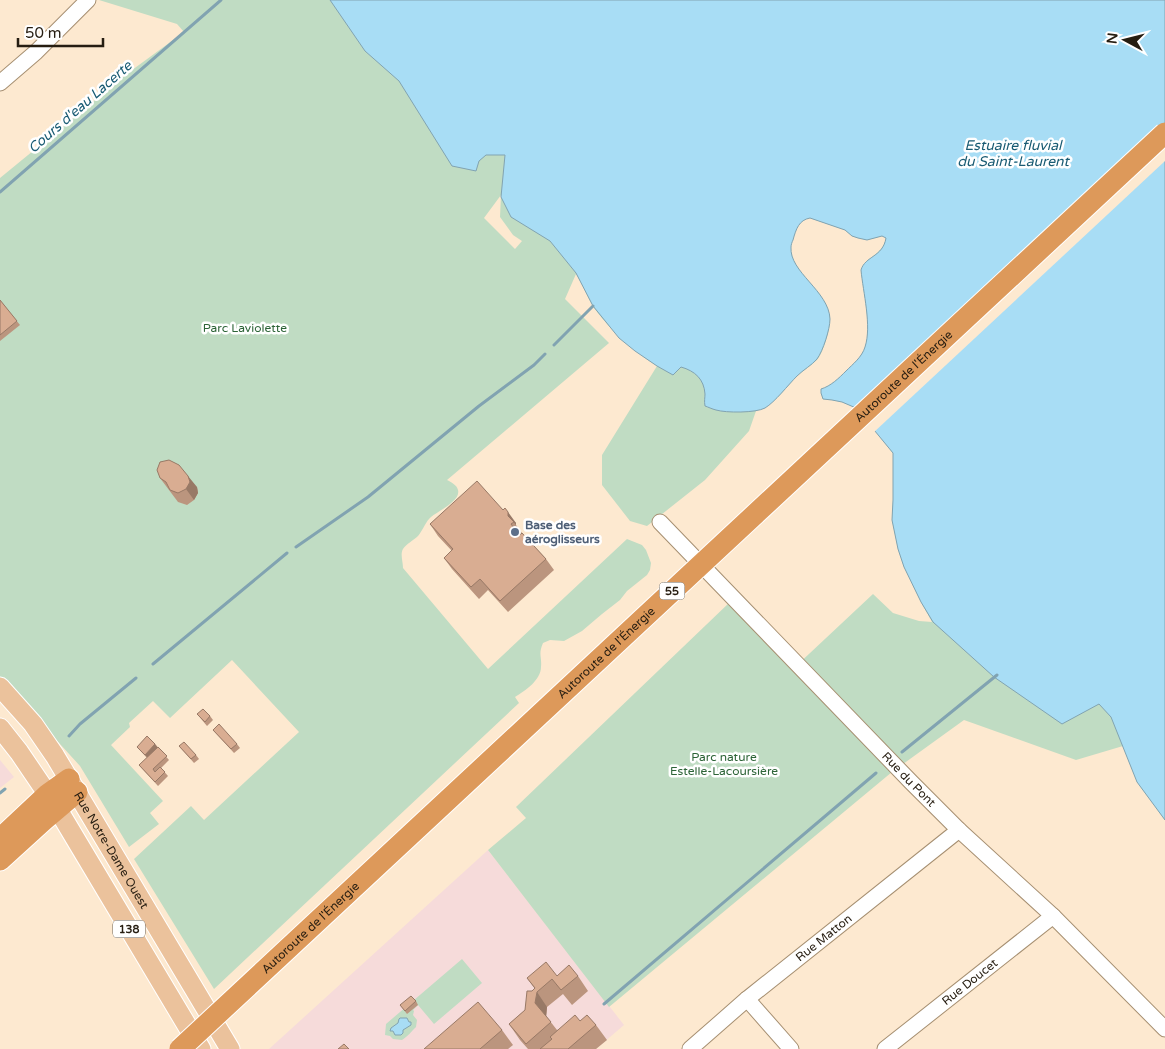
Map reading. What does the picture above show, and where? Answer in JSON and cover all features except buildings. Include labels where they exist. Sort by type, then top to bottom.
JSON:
[{"type":"highway","name":"Autoroute de l'Énergie","points":[[180,1049],[1165,133]]},
{"type":"highway","name":"Autoroute de l'Énergie","points":[[200,1049],[1165,151]]},
{"type":"highway","points":[[0,839],[73,786]]},
{"type":"highway","points":[[0,860],[52,801]]},
{"type":"main road","name":"138","points":[[0,686],[39,732],[73,786]]},
{"type":"main road","name":"138","points":[[0,728],[19,752],[52,801]]},
{"type":"main road","name":"Rue Notre-Dame Ouest","points":[[73,786],[230,1049]]},
{"type":"main road","name":"Rue Notre-Dame Ouest","points":[[52,801],[200,1049]]},
{"type":"street","points":[[0,83],[36,52],[88,0]]},
{"type":"street","name":"Rue du Pont","points":[[660,522],[959,830],[1053,916],[1165,1029]]},
{"type":"street","name":"Rue Matton","points":[[690,1049],[747,999],[959,830]]},
{"type":"street","name":"Rue Doucet","points":[[885,1049],[1053,916]]},
{"type":"street","points":[[747,999],[791,1049]]},
{"type":"shaded area","points":[[0,760],[14,777],[0,788]]},
{"type":"shaded area","points":[[488,850],[624,1025],[596,1049],[269,1049]]},
{"type":"green space","points":[[99,0],[689,0],[877,209],[1165,820],[1137,782],[1123,746],[1076,760],[964,720],[892,772],[609,1007],[488,850],[526,818],[516,807],[730,602],[794,668],[873,594],[893,613],[919,621],[932,622],[904,567],[898,549],[892,520],[893,453],[856,408],[842,402],[823,399],[821,393],[821,389],[838,379],[864,351],[868,329],[861,270],[863,265],[881,249],[886,238],[882,236],[867,240],[858,238],[845,230],[810,218],[805,219],[799,224],[791,247],[792,257],[797,266],[824,300],[828,310],[829,329],[819,357],[773,401],[756,411],[749,431],[705,480],[647,526],[630,521],[602,485],[602,455],[657,366],[615,333],[594,308],[576,274],[565,299],[609,343],[447,480],[454,484],[458,490],[456,498],[431,517],[418,536],[404,547],[402,553],[403,568],[488,669],[627,539],[642,545],[646,550],[651,563],[650,570],[620,600],[582,631],[564,641],[550,640],[543,643],[540,653],[540,672],[532,685],[515,697],[519,703],[214,989],[134,859],[191,806],[204,820],[299,732],[232,660],[170,718],[153,701],[129,723],[130,727],[111,745],[163,801],[150,813],[159,824],[129,847],[80,766],[0,678],[0,178],[128,73],[184,32],[177,24]],"holes":[[[501,195],[500,217],[513,235],[522,241],[515,249],[484,218]]]},
{"type":"green space","points":[[462,959],[482,983],[434,1024],[418,1005],[413,1010],[413,1015],[417,1020],[416,1027],[408,1035],[402,1040],[393,1039],[385,1035],[386,1024]]},
{"type":"water","name":"Estuaire fluvial du Saint-Laurent","points":[[330,0],[1165,0],[1165,820],[1137,782],[1111,717],[1099,704],[1062,724],[994,677],[933,622],[904,567],[898,549],[892,520],[893,453],[856,408],[842,402],[823,399],[821,389],[838,379],[864,351],[868,329],[861,270],[866,262],[878,253],[886,238],[882,236],[867,240],[852,236],[845,230],[810,218],[803,221],[797,229],[791,244],[792,256],[796,265],[823,299],[830,319],[824,345],[819,355],[777,398],[761,410],[734,412],[715,410],[705,406],[703,384],[698,376],[681,367],[673,375],[635,351],[619,338],[593,306],[576,273],[550,241],[511,217],[501,197],[505,155],[486,155],[479,161],[476,171],[452,166],[399,81],[365,51]]},
{"type":"water","points":[[400,1018],[407,1018],[411,1025],[403,1030],[401,1035],[395,1035],[393,1031],[390,1031]]},
{"type":"pier","points":[[1165,123],[1165,161],[873,433],[855,411]]},
{"type":"waterway","name":"Cours d'eau Lacerte","points":[[0,192],[221,0]]},
{"type":"waterway","points":[[554,345],[593,306]]},
{"type":"waterway","points":[[296,547],[368,497],[479,406],[534,365],[545,354]]},
{"type":"waterway","points":[[153,664],[287,553]]},
{"type":"waterway","points":[[902,752],[997,675]]},
{"type":"waterway","points":[[69,736],[80,724],[136,678]]},
{"type":"waterway","points":[[604,1004],[876,773]]},
{"type":"waterway","points":[[0,793],[5,789]]},
{"type":"place","name":"Base des aéroglisseurs","points":[[515,532]]},
{"type":"park label","name":"Parc Laviolette","points":[[245,328]]},
{"type":"park label","name":"Parc nature Estelle-Lacoursière","points":[[724,764]]}]
